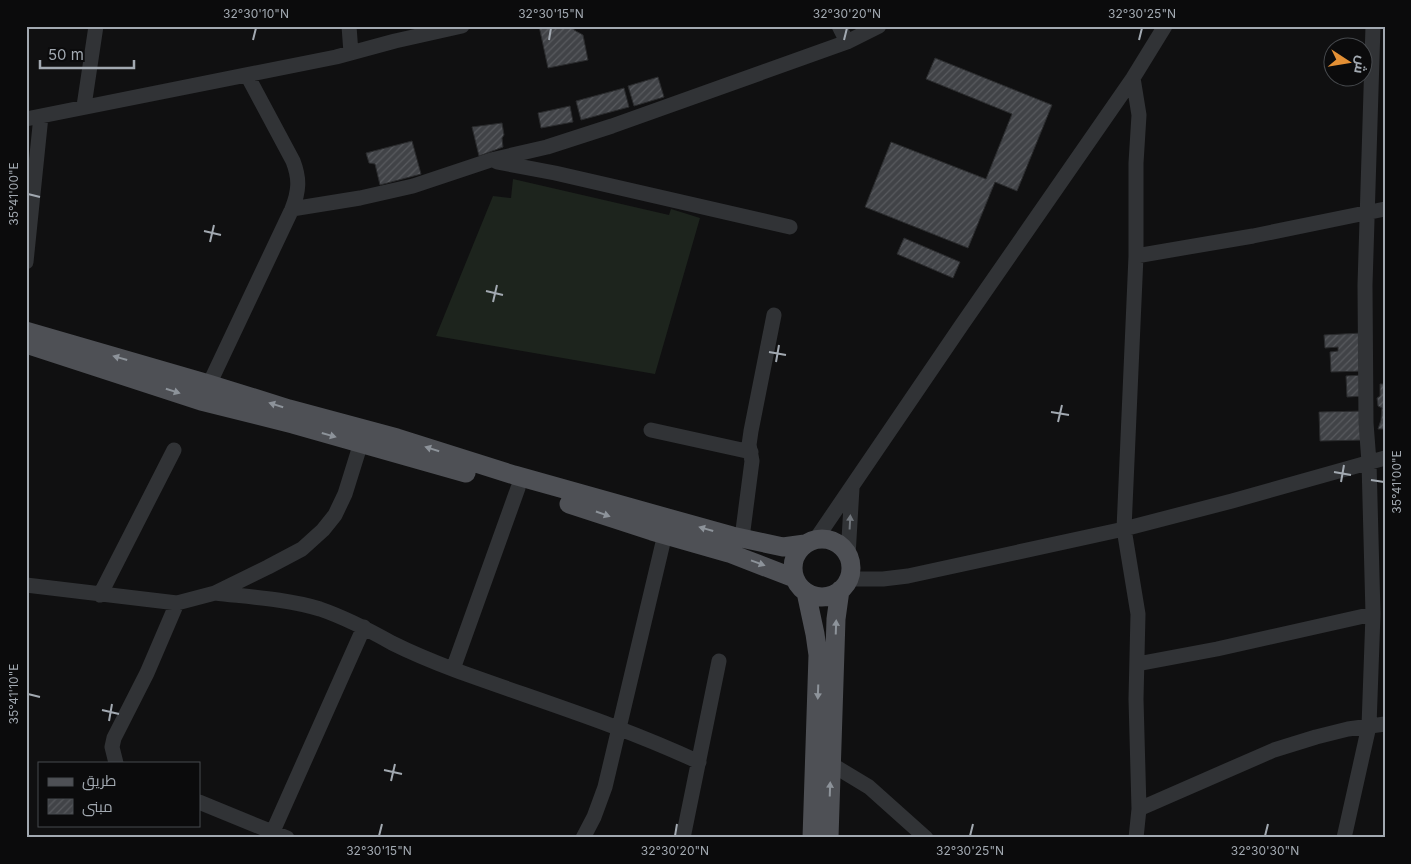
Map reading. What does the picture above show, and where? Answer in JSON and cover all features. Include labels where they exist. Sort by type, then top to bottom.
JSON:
[{"type":"main road","points":[[26,331],[289,409],[363,437],[518,488],[729,553],[800,585],[814,596],[832,595],[844,584]]},
{"type":"main road","points":[[26,344],[201,401],[363,437],[514,475],[742,538],[783,547],[829,539],[835,542],[841,546],[848,556],[850,571],[844,584],[836,619],[829,838]]},
{"type":"main road","points":[[810,542],[796,553],[793,565],[814,627],[818,656],[812,838]]},
{"type":"street","points":[[84,106],[96,26]]},
{"type":"street","points":[[349,26],[351,53]]},
{"type":"street","points":[[27,252],[34,118],[84,106],[351,53],[462,26]]},
{"type":"street","points":[[839,26],[847,42]]},
{"type":"street","points":[[292,208],[360,198],[413,186],[491,160],[547,147],[612,126],[847,42],[879,26]]},
{"type":"street","points":[[810,542],[852,488],[960,326],[1133,78],[1165,26]]},
{"type":"street","points":[[1344,838],[1369,726],[1373,614],[1369,462],[1366,423],[1367,212],[1370,170],[1373,26]]},
{"type":"street","points":[[201,401],[298,192],[298,173],[247,74]]},
{"type":"street","points":[[1133,78],[1139,115],[1136,163],[1136,256],[1124,529],[1138,614],[1139,810],[1136,838]]},
{"type":"street","points":[[491,160],[790,227]]},
{"type":"street","points":[[1136,256],[1253,236],[1367,212],[1385,210]]},
{"type":"street","points":[[742,538],[752,461],[749,444],[774,315]]},
{"type":"street","points":[[651,430],[750,452]]},
{"type":"street","points":[[26,586],[177,603],[215,593],[302,549],[324,530],[335,515],[345,494],[363,437]]},
{"type":"street","points":[[100,595],[174,450]]},
{"type":"street","points":[[844,584],[908,576],[1124,529],[1385,458]]},
{"type":"street","points":[[453,669],[518,488]]},
{"type":"street","points":[[848,556],[852,488]]},
{"type":"street","points":[[583,838],[594,818],[605,787],[665,534]]},
{"type":"street","points":[[215,593],[277,601],[318,609],[364,627],[394,643],[453,669],[618,728],[700,762]]},
{"type":"street","points":[[116,762],[112,747],[114,738],[147,673],[177,603]]},
{"type":"street","points":[[1137,664],[1217,649],[1373,614]]},
{"type":"street","points":[[272,835],[364,627]]},
{"type":"street","points":[[683,838],[719,662]]},
{"type":"street","points":[[1139,810],[1274,750],[1348,729],[1385,724]]},
{"type":"street","points":[[831,764],[869,788],[926,838]]},
{"type":"street","points":[[200,802],[272,835],[287,838]]},
{"type":"shaded area","points":[[513,179],[669,215],[671,209],[700,218],[655,374],[436,336],[493,196],[511,198]]},
{"type":"building","points":[[539,26],[574,26],[574,30],[583,35],[588,60],[548,68]]},
{"type":"building","points":[[935,58],[1052,105],[1017,191],[995,182],[968,248],[865,207],[891,142],[986,179],[1012,114],[926,79]]},
{"type":"building","points":[[658,77],[664,97],[634,106],[628,86]]},
{"type":"building","points":[[624,88],[629,107],[581,120],[576,101]]},
{"type":"building","points":[[570,106],[573,122],[541,128],[538,113]]},
{"type":"building","points":[[502,123],[503,147],[479,156],[472,127]]},
{"type":"building","points":[[412,141],[421,174],[380,185],[375,164],[369,163],[366,153]]},
{"type":"building","points":[[904,238],[960,262],[953,278],[897,254]]},
{"type":"building","points":[[1362,333],[1364,371],[1331,372],[1330,352],[1338,351],[1338,347],[1325,348],[1324,335]]},
{"type":"building","points":[[1363,375],[1365,396],[1347,397],[1346,376]]},
{"type":"building","points":[[1380,384],[1385,384],[1385,429],[1378,429],[1382,408],[1378,406],[1377,398],[1380,396]]},
{"type":"building","points":[[1364,411],[1365,440],[1320,441],[1319,412]]}]
